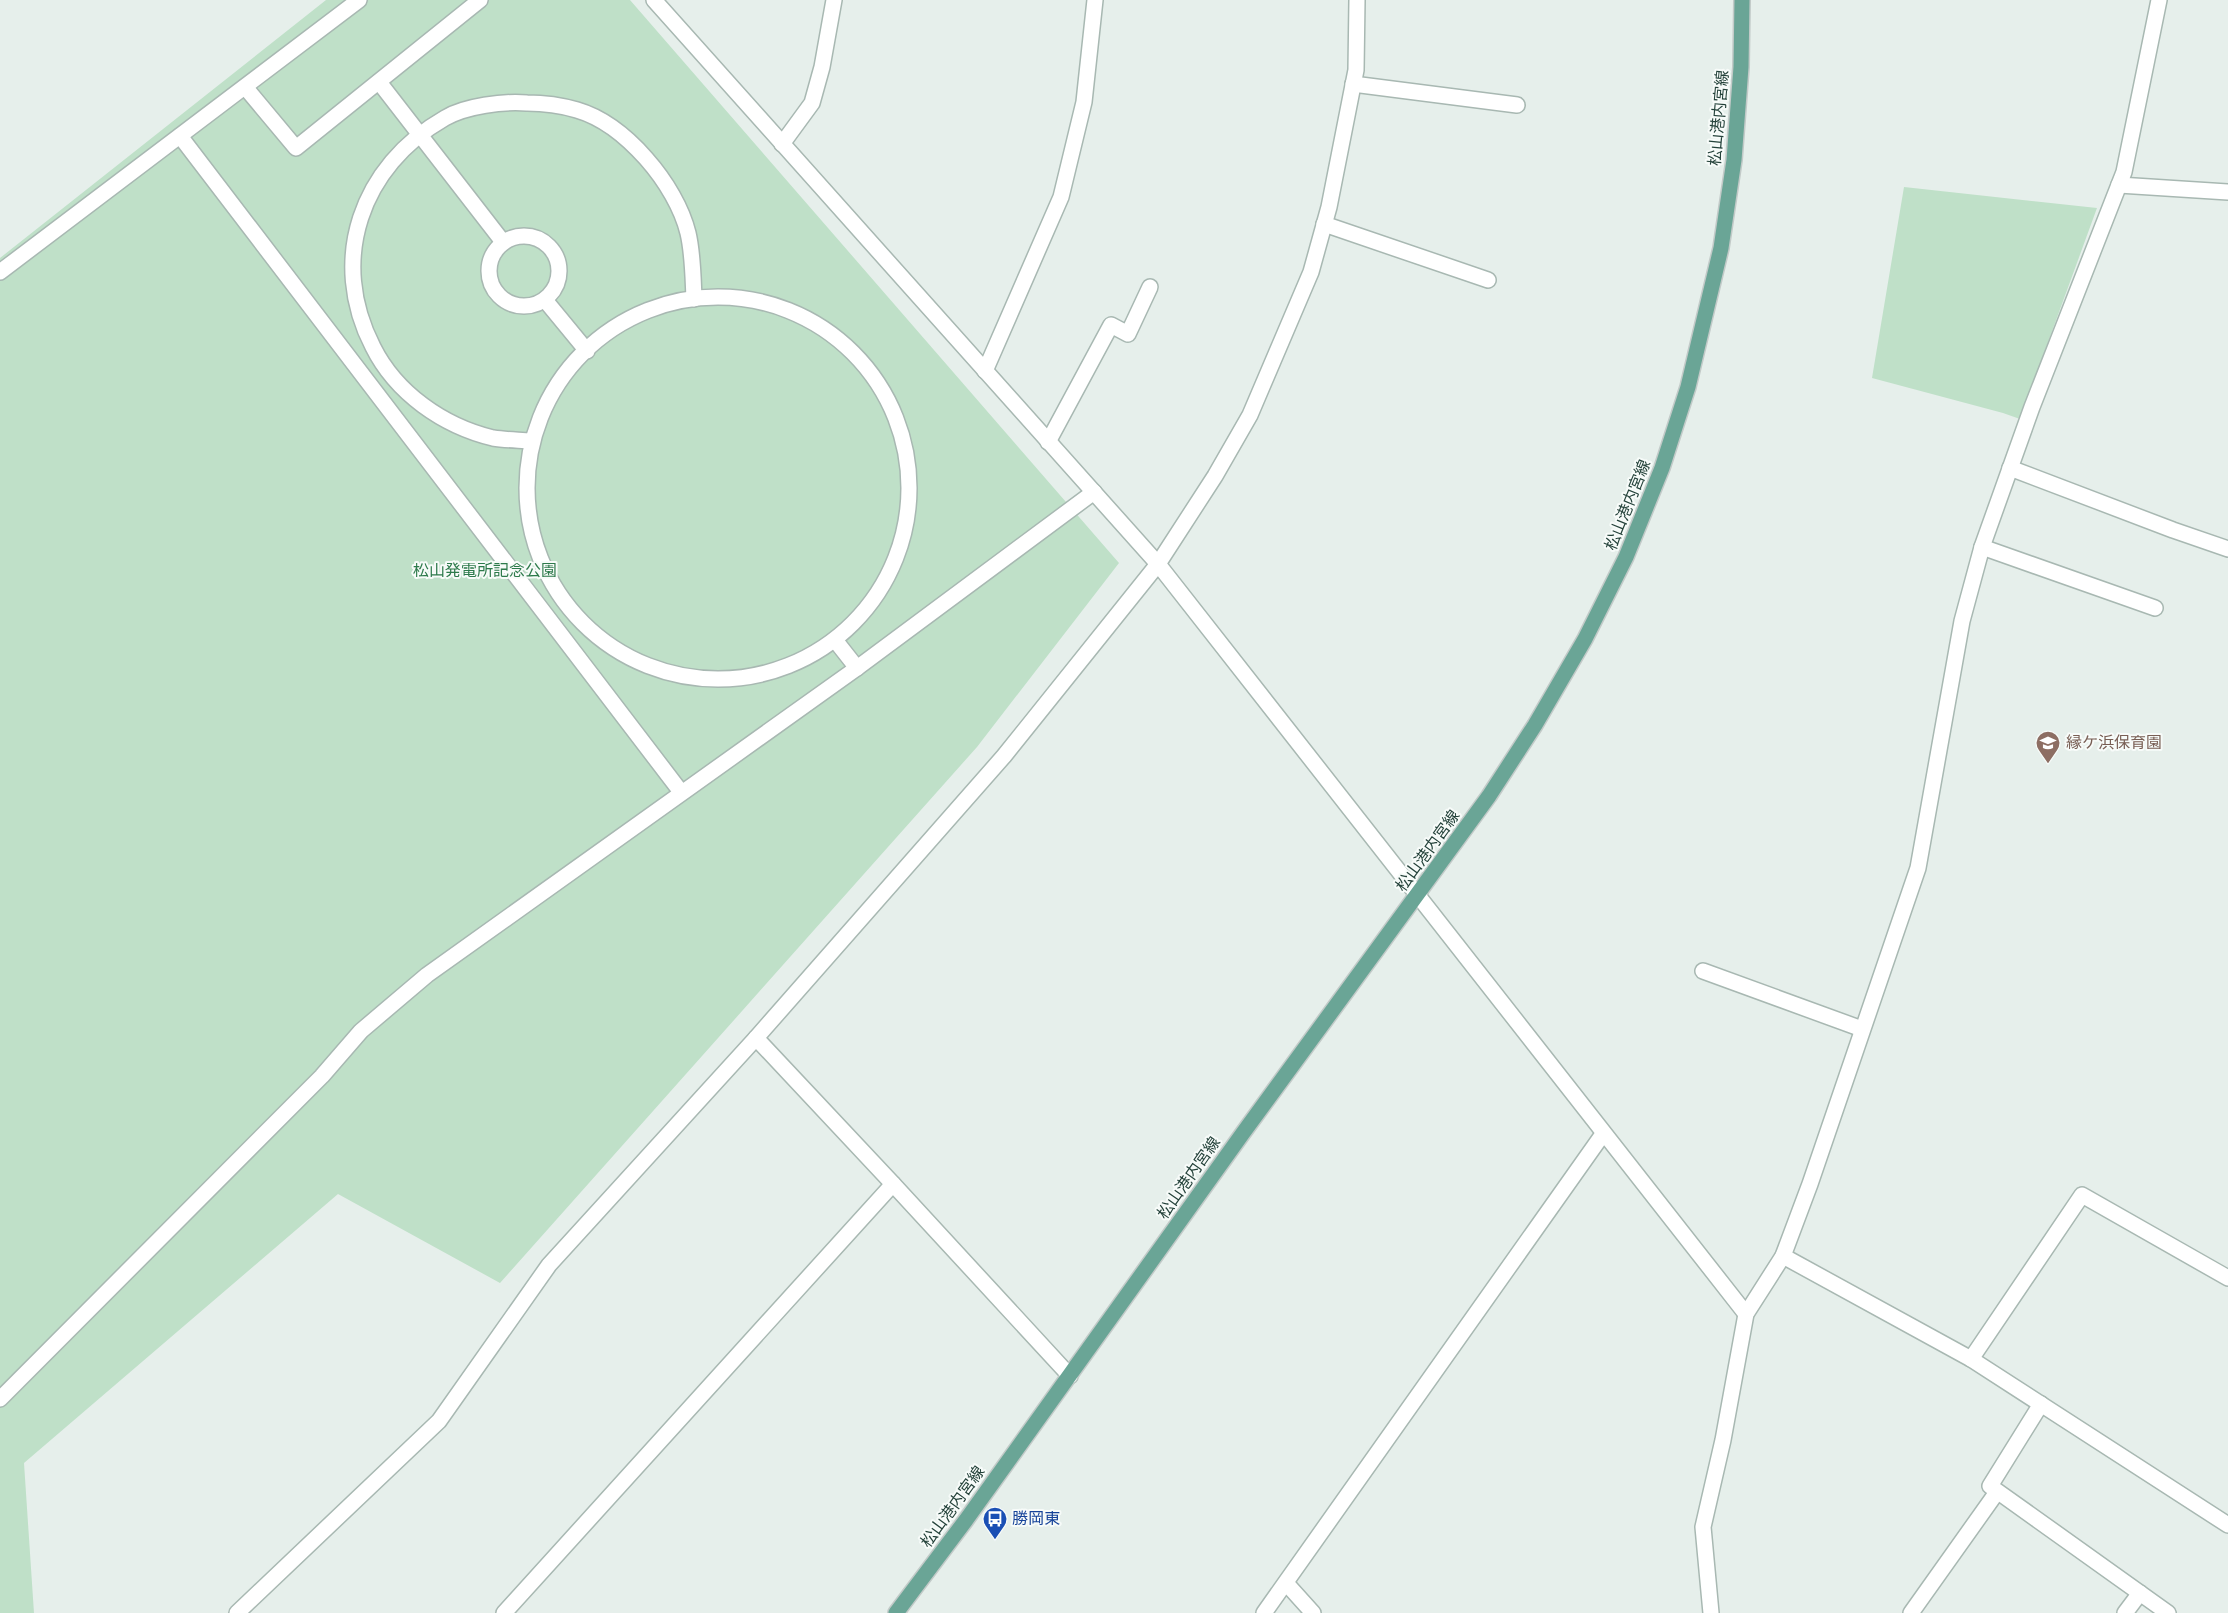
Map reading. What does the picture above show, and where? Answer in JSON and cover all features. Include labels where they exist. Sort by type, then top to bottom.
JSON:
[{"type":"main road","name":"松山港内宮線","points":[[896,1613],[1070,1376],[1243,1133],[1417,897],[1494,788],[1534,725],[1580,646],[1626,557],[1662,468],[1688,387],[1721,248],[1734,160],[1741,67],[1742,0]]},
{"type":"street","points":[[0,272],[359,0]]},
{"type":"street","points":[[245,87],[296,148],[480,0]]},
{"type":"street","points":[[654,0],[1158,564],[1602,1134],[1746,1314]]},
{"type":"street","points":[[782,144],[812,102],[822,67],[834,0]]},
{"type":"street","points":[[985,371],[1061,197],[1084,102],[1096,0]]},
{"type":"street","points":[[237,1613],[439,1421],[549,1265],[756,1038],[1004,756],[1158,564],[1215,476],[1250,414],[1311,272],[1324,224],[1356,70],[1357,0]]},
{"type":"street","points":[[1711,1613],[1704,1527],[1723,1440],[1746,1314],[1783,1256],[1918,868],[1962,620],[1982,547],[2010,468],[2124,172],[2159,0]]},
{"type":"street","points":[[379,82],[504,242]]},
{"type":"street","points":[[1353,84],[1517,105]]},
{"type":"street","points":[[531,441],[494,438],[461,427],[430,411],[404,388],[380,360],[364,329],[354,293],[352,258],[357,223],[373,190],[392,161],[420,136],[447,117],[479,107],[512,102],[546,104],[578,110],[610,126],[636,148],[658,172],[676,202],[688,232],[694,299]]},
{"type":"street","points":[[180,136],[681,792]]},
{"type":"street","points":[[2118,185],[2228,192]]},
{"type":"street","points":[[1324,224],[1488,280]]},
{"type":"street","points":[[530,236],[542,242],[552,251],[558,263],[559,277],[554,290],[545,300],[532,306],[518,306],[505,302],[495,292],[489,280],[489,266],[494,252],[504,242],[516,237],[530,236]]},
{"type":"street","points":[[1048,442],[1111,325],[1128,334],[1150,287]]},
{"type":"street","points":[[731,296],[773,302],[812,320],[846,347],[875,378],[896,415],[908,458],[910,498],[903,538],[886,576],[865,610],[835,640],[800,661],[764,673],[725,680],[685,677],[649,666],[613,649],[584,623],[559,593],[540,558],[529,521],[525,481],[531,441],[554,392],[587,351],[610,332],[636,317],[664,306],[694,299],[731,296]]},
{"type":"street","points":[[545,300],[587,351]]},
{"type":"street","points":[[2010,468],[2228,549]]},
{"type":"street","points":[[0,1399],[322,1076],[361,1031],[426,975],[857,668],[1094,492]]},
{"type":"street","points":[[1982,547],[2155,608]]},
{"type":"street","points":[[835,640],[857,668]]},
{"type":"street","points":[[1703,971],[1862,1029]]},
{"type":"street","points":[[756,1038],[1070,1376]]},
{"type":"street","points":[[1264,1613],[1602,1134]]},
{"type":"street","points":[[504,1613],[893,1184]]},
{"type":"street","points":[[1971,1359],[2082,1194],[2228,1278]]},
{"type":"street","points":[[1783,1256],[1971,1359],[2228,1524]]},
{"type":"street","points":[[2041,1404],[1990,1486],[2168,1613]]},
{"type":"street","points":[[1911,1613],[1997,1492]]},
{"type":"street","points":[[1286,1583],[1313,1613]]},
{"type":"street","points":[[2125,1613],[2140,1592]]},
{"type":"green space","name":"松山発電所記念公園","points":[[326,0],[630,0],[1119,563],[977,747],[500,1283],[338,1194],[24,1463],[34,1613],[0,1613],[0,258]]},
{"type":"green space","points":[[1904,187],[2097,208],[2020,419],[1872,378]]},
{"type":"place","name":"縁ケ浜保育園","points":[[2048,764]]},
{"type":"place","name":"勝岡東","points":[[995,1540]]}]
